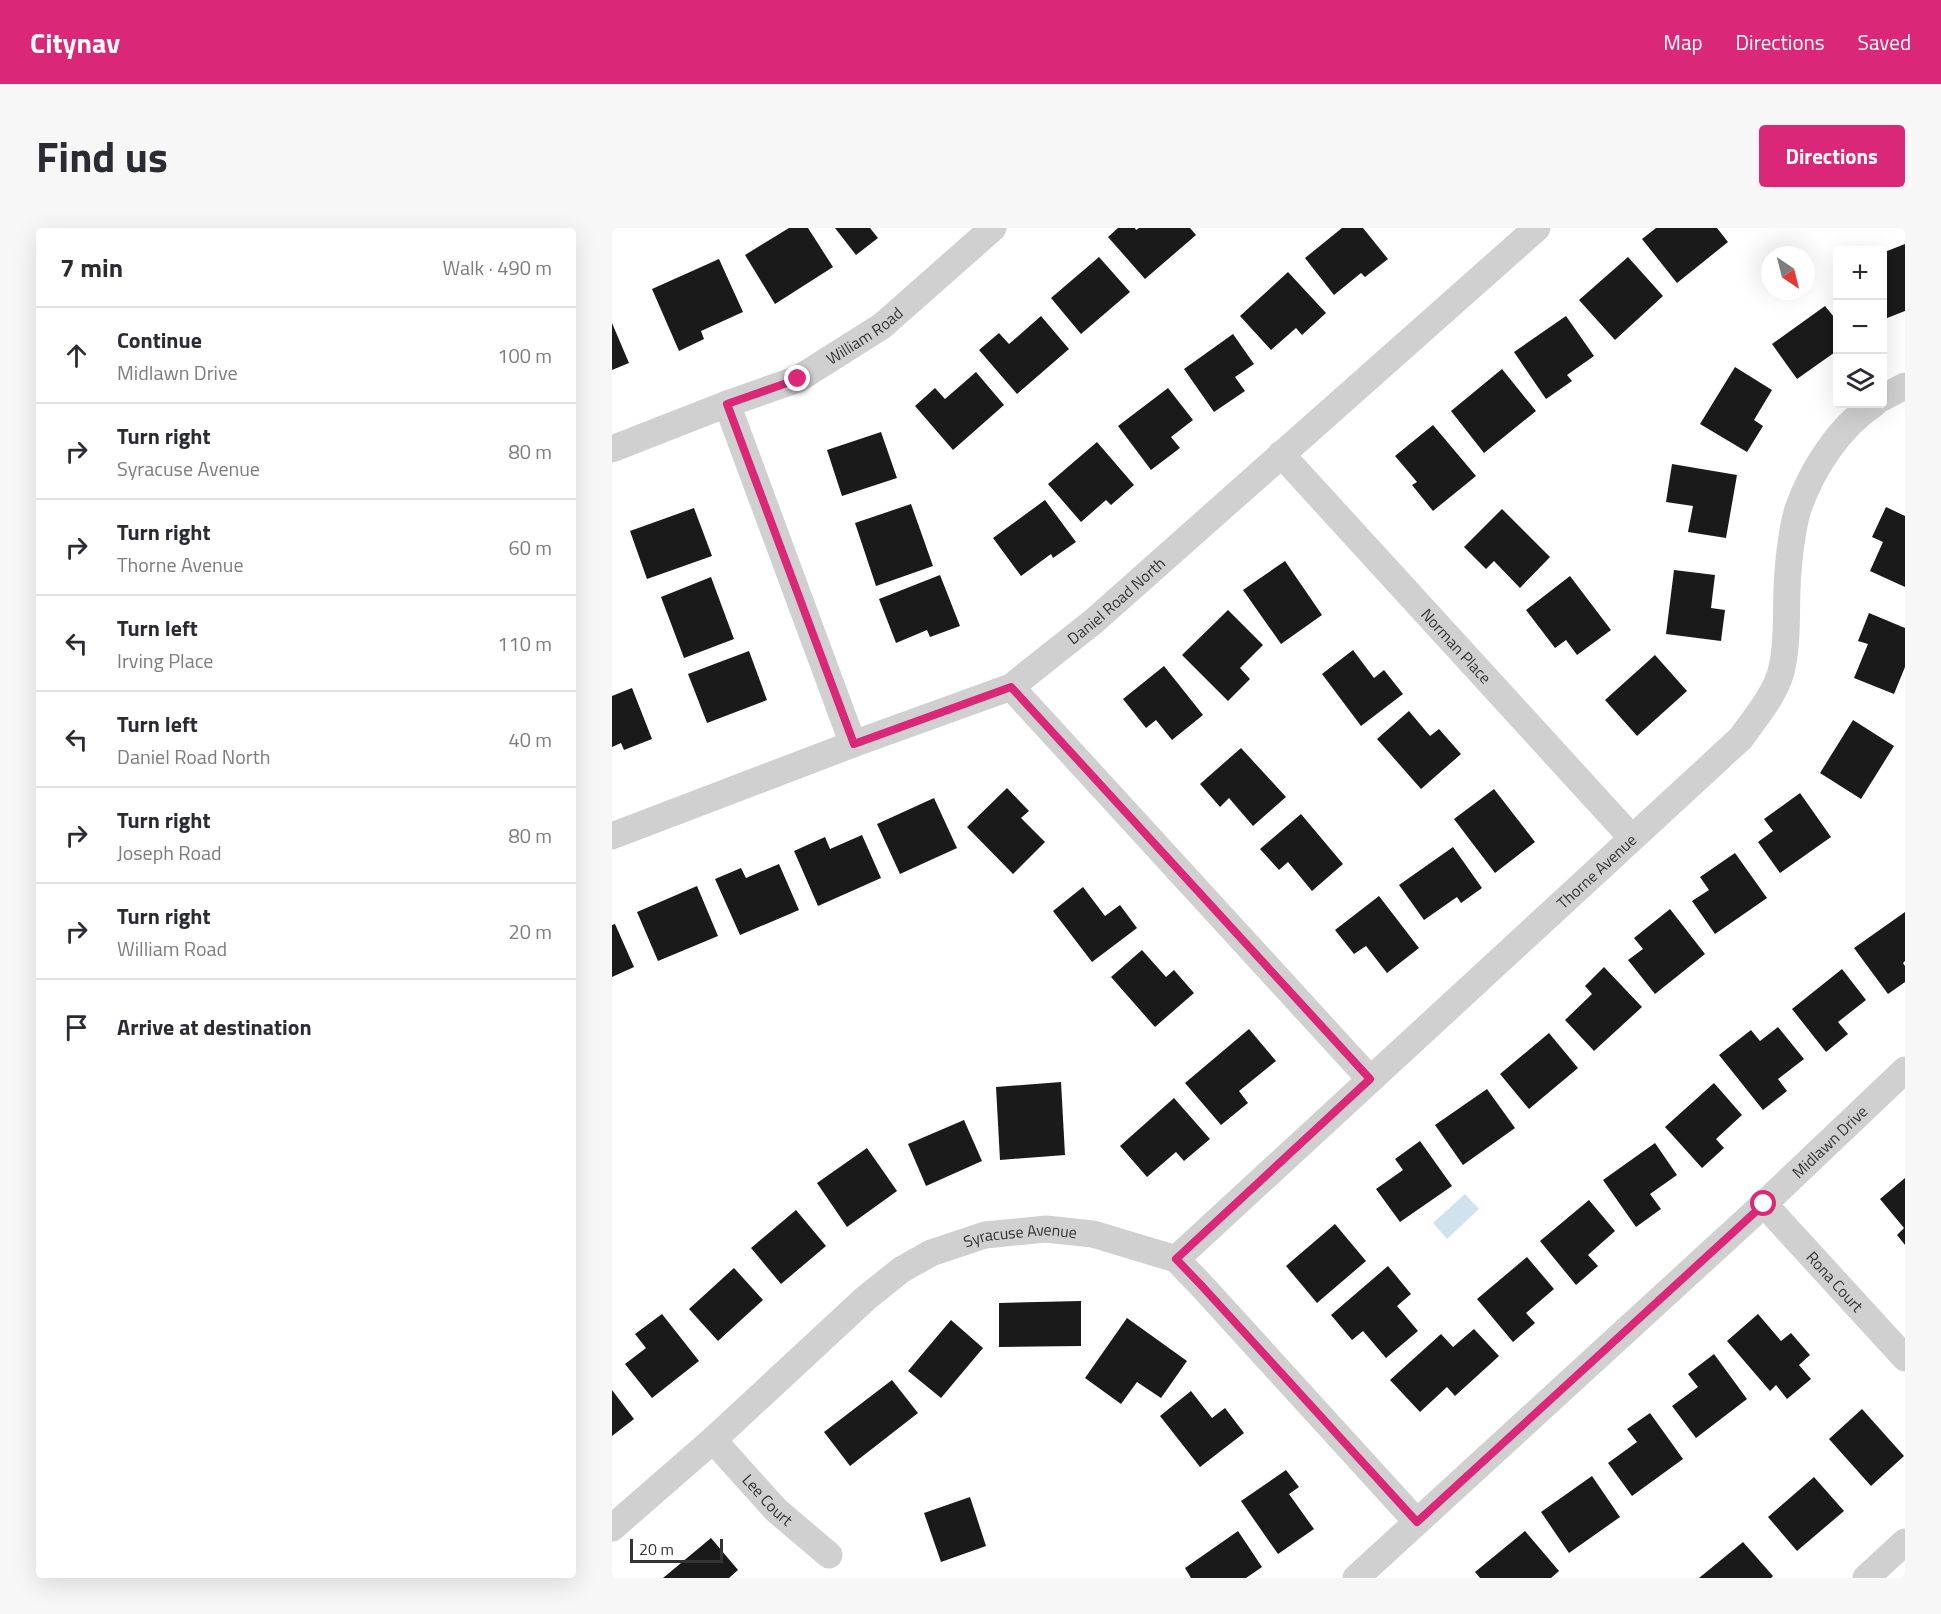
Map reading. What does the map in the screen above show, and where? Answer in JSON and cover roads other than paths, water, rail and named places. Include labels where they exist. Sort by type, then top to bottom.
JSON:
[{"type":"street","name":"William Road","points":[[612,449],[798,379],[882,326],[993,228]]},
{"type":"street","name":"Daniel Road North","points":[[612,836],[1011,687],[1094,621],[1537,228]]},
{"type":"street","points":[[1887,395],[1905,386]]},
{"type":"street","points":[[727,404],[854,744]]},
{"type":"street","name":"Thorne Avenue","points":[[1176,1259],[1741,738],[1767,701],[1780,675],[1786,644],[1788,571],[1798,510],[1826,453],[1860,413],[1868,408]]},
{"type":"street","name":"Norman Place","points":[[1281,454],[1632,838]]},
{"type":"street","points":[[1011,687],[1370,1079]]},
{"type":"street","name":"Midlawn Drive","points":[[1356,1578],[1764,1204],[1905,1070]]},
{"type":"street","name":"Rona Court","points":[[1764,1204],[1905,1358]]},
{"type":"street","name":"Syracuse Avenue","points":[[612,1528],[713,1440],[866,1298],[902,1270],[931,1253],[985,1235],[1046,1229],[1094,1234],[1176,1259],[1417,1522]]},
{"type":"street","name":"Lee Court","points":[[713,1440],[776,1510],[829,1555]]},
{"type":"street","points":[[1866,1578],[1905,1542]]},
{"type":"water","points":[[1465,1194],[1479,1209],[1447,1239],[1433,1223]]}]
